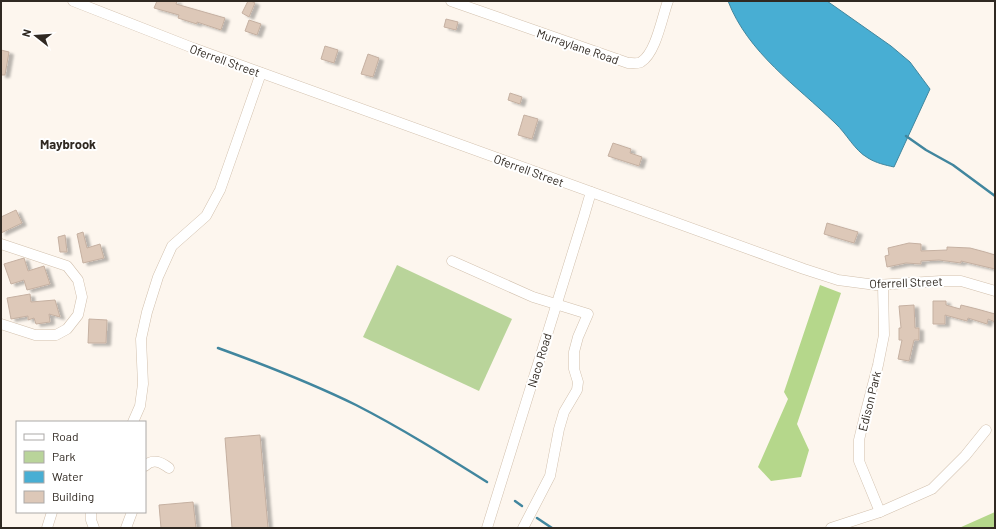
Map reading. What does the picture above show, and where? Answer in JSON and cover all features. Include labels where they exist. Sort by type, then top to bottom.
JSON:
[{"type":"street","name":"Oferrell Street","points":[[73,1],[261,73],[838,280],[876,286],[961,281],[995,291]]},
{"type":"street","name":"Murraylane Road","points":[[451,1],[628,63],[640,63],[649,55],[668,1]]},
{"type":"street","points":[[133,421],[140,406],[143,384],[141,339],[147,312],[158,277],[172,246],[206,216],[220,190],[261,73]]},
{"type":"street","name":"Naco Road","points":[[487,528],[591,192]]},
{"type":"street","points":[[1,244],[67,266],[78,280],[82,296],[78,315],[67,329],[56,335],[35,335],[1,324]]},
{"type":"street","points":[[452,261],[533,297],[588,314],[578,337],[574,352],[574,369],[578,382],[577,390],[564,412],[550,476],[523,528]]},
{"type":"street","name":"Edison Park","points":[[880,512],[859,460],[859,440],[884,335],[882,285]]},
{"type":"street","points":[[831,528],[880,512],[932,489],[965,456],[986,430]]},
{"type":"street","points":[[146,465],[153,461],[162,463],[169,468]]},
{"type":"street","points":[[47,528],[52,513]]},
{"type":"street","points":[[91,513],[91,520],[94,528]]},
{"type":"street","points":[[126,528],[132,513]]},
{"type":"green space","points":[[397,265],[512,319],[479,391],[363,337]]},
{"type":"green space","points":[[820,285],[841,293],[797,424],[809,450],[801,477],[771,481],[758,467],[788,399],[784,392]]},
{"type":"green space","points":[[995,512],[995,528],[959,528]]},
{"type":"water","points":[[728,1],[827,1],[891,46],[910,62],[930,89],[894,167],[877,163],[863,155],[835,123],[774,67],[748,37],[737,20]]},
{"type":"building","points":[[157,1],[177,1],[176,4],[225,18],[221,30],[197,22],[197,24],[178,18],[179,15],[154,8]]},
{"type":"building","points":[[248,1],[255,3],[249,17],[242,13]]},
{"type":"building","points":[[446,19],[458,22],[456,30],[444,27]]},
{"type":"building","points":[[249,20],[261,24],[257,35],[245,31]]},
{"type":"building","points":[[325,46],[338,50],[334,63],[321,59]]},
{"type":"building","points":[[1,50],[9,52],[5,75],[1,75]]},
{"type":"building","points":[[368,54],[379,58],[373,77],[361,74]]},
{"type":"building","points":[[510,93],[522,97],[520,104],[508,100]]},
{"type":"building","points":[[524,115],[538,119],[532,139],[518,135]]},
{"type":"building","points":[[613,143],[631,149],[630,153],[642,157],[639,166],[608,156]]},
{"type":"building","points":[[16,210],[22,223],[1,233],[1,217]]},
{"type":"building","points":[[827,223],[858,232],[854,243],[824,234]]},
{"type":"building","points":[[83,232],[87,248],[100,244],[104,258],[83,263],[77,234]]},
{"type":"building","points":[[65,235],[67,252],[60,252],[58,237]]},
{"type":"building","points":[[909,243],[921,244],[921,251],[947,250],[947,247],[970,248],[995,255],[995,269],[961,261],[961,263],[939,260],[921,261],[921,264],[906,263],[887,267],[885,256],[889,255],[888,248]]},
{"type":"building","points":[[24,258],[28,271],[44,266],[50,284],[27,290],[24,280],[11,284],[4,264]]},
{"type":"building","points":[[30,294],[31,302],[55,300],[60,317],[49,314],[50,322],[36,324],[34,318],[28,320],[28,316],[11,319],[7,298]]},
{"type":"building","points":[[933,301],[946,301],[946,305],[960,309],[961,305],[995,314],[995,322],[988,319],[987,324],[968,318],[967,321],[945,315],[945,324],[933,324]]},
{"type":"building","points":[[914,305],[915,328],[919,328],[919,340],[914,340],[909,361],[898,359],[902,340],[899,340],[899,328],[901,328],[899,306]]},
{"type":"building","points":[[89,319],[107,320],[106,343],[88,343]]},
{"type":"building","points":[[260,435],[268,528],[232,528],[225,438]]},
{"type":"building","points":[[193,502],[196,528],[161,528],[159,505]]},
{"type":"waterway","points":[[906,136],[926,150],[953,165],[995,196]]},
{"type":"waterway","points":[[218,348],[322,389],[356,405],[406,432],[487,482]]},
{"type":"waterway","points":[[515,501],[522,506]]},
{"type":"waterway","points":[[537,518],[552,528]]},
{"type":"district","name":"Maybrook","points":[[68,144]]}]
